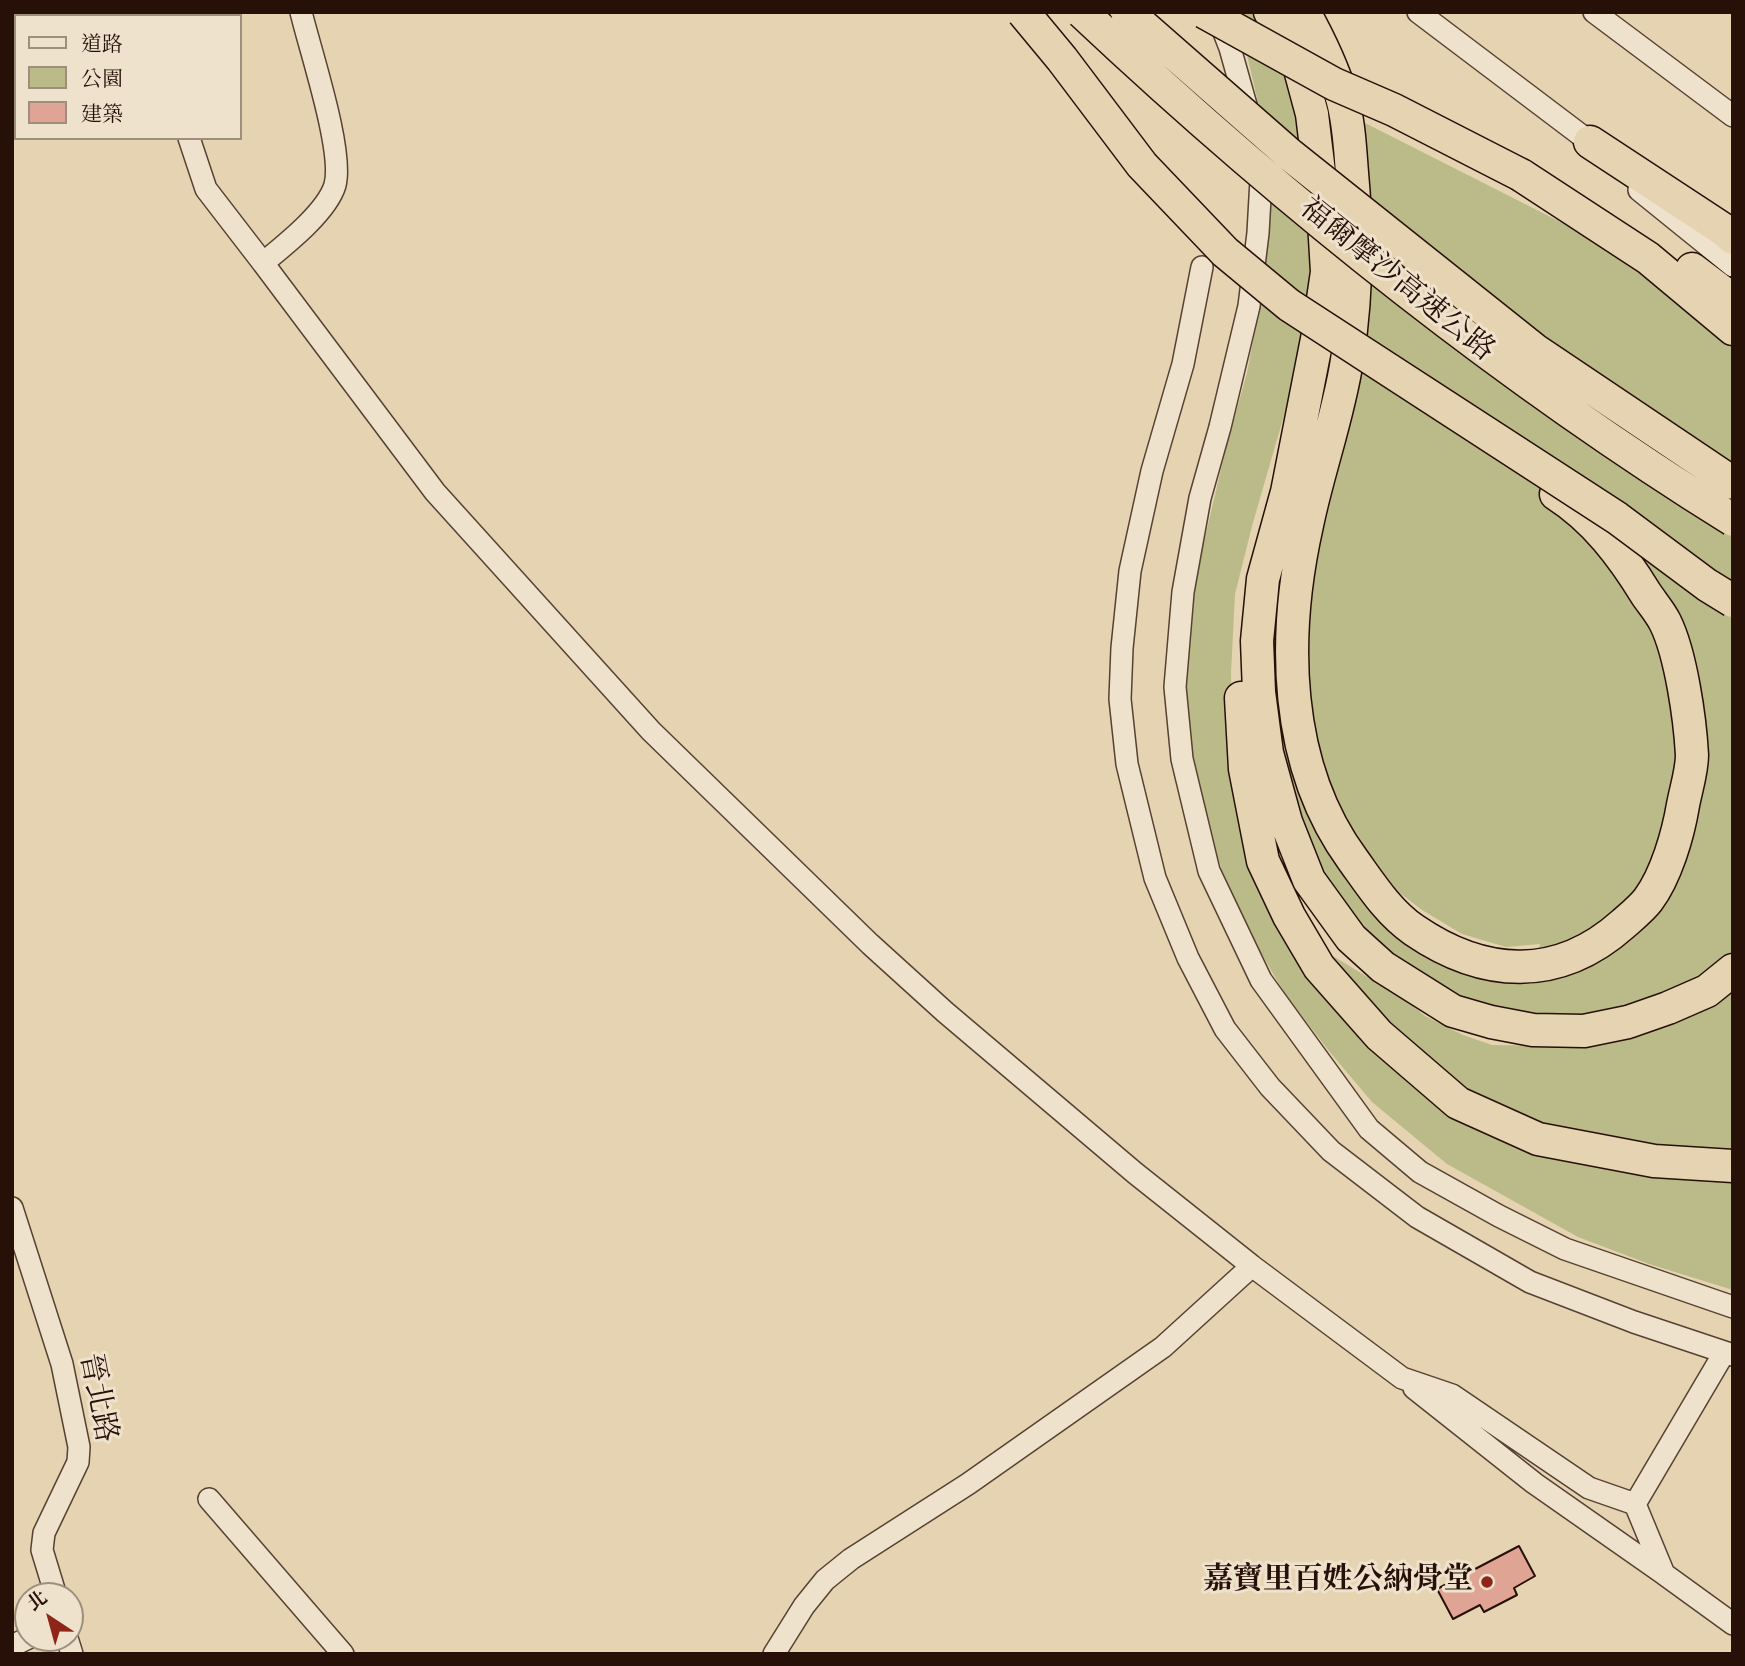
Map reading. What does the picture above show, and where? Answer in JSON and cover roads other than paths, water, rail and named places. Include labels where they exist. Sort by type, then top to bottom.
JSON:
[{"type":"highway","points":[[1023,12],[1142,165],[1225,252],[1289,305],[1617,518],[1706,585],[1733,601]]},
{"type":"highway","name":"福爾摩沙高速公路","points":[[1082,12],[1141,67],[1382,273],[1500,363],[1672,482],[1733,520]]},
{"type":"highway","name":"福爾摩沙高速公路","points":[[1127,12],[1300,162],[1535,350],[1733,484]]},
{"type":"highway","points":[[1204,12],[1334,84],[1394,110],[1521,175],[1588,203],[1688,266],[1733,300]]},
{"type":"highway","points":[[1270,12],[1298,62],[1312,114],[1323,205],[1327,272],[1287,492],[1263,579],[1257,641],[1259,692],[1267,753],[1286,822],[1309,880],[1344,928],[1383,967],[1453,1011],[1490,1022],[1533,1030],[1584,1031],[1628,1022],[1707,991],[1733,970]]},
{"type":"highway","points":[[1304,12],[1325,52],[1342,99],[1349,132],[1357,276],[1347,364],[1306,528],[1295,597],[1291,657],[1295,715],[1317,798],[1338,840],[1400,920],[1437,946],[1472,959],[1522,968],[1554,964],[1589,949],[1611,935],[1645,904],[1657,887],[1679,827],[1692,759],[1684,686],[1666,624],[1623,558],[1590,520],[1581,510],[1522,471],[1420,389]]},
{"type":"highway","points":[[1590,142],[1733,238]]},
{"type":"highway","points":[[1521,175],[1648,258],[1733,330]]},
{"type":"highway","points":[[1307,393],[1265,522],[1238,660],[1245,769],[1263,861],[1289,916],[1319,967],[1379,1035],[1458,1103],[1538,1139],[1654,1161],[1733,1166]]},
{"type":"street","points":[[263,263],[324,206],[335,184],[337,153],[301,12]]},
{"type":"street","points":[[1216,12],[1230,48],[1262,162],[1258,233],[1249,306],[1200,498],[1183,592],[1175,687],[1182,759],[1209,872],[1261,980],[1368,1129],[1420,1172],[1565,1249],[1733,1307]]},
{"type":"street","points":[[1418,12],[1590,142],[1616,171],[1733,266]]},
{"type":"street","points":[[1594,12],[1733,116]]},
{"type":"street","points":[[190,140],[206,189],[435,492],[651,731],[797,875],[936,1004],[1135,1173],[1534,1483],[1733,1624]]},
{"type":"street","points":[[1202,267],[1184,364],[1152,471],[1130,571],[1122,648],[1120,699],[1127,764],[1155,878],[1188,958],[1225,1029],[1270,1087],[1331,1151],[1417,1217],[1530,1282],[1728,1354],[1635,1504]]},
{"type":"street","name":"晉北路","points":[[12,1208],[62,1364],[79,1447],[78,1462],[44,1532],[41,1550],[49,1582]]},
{"type":"street","points":[[775,1654],[804,1606],[825,1580],[1163,1347],[1252,1266]]},
{"type":"street","points":[[1402,1378],[1452,1395],[1589,1488],[1635,1504],[1664,1574]]},
{"type":"street","points":[[209,1499],[343,1654]]},
{"type":"place","name":"嘉寶里百姓公納骨堂","points":[[1487,1582]]}]
